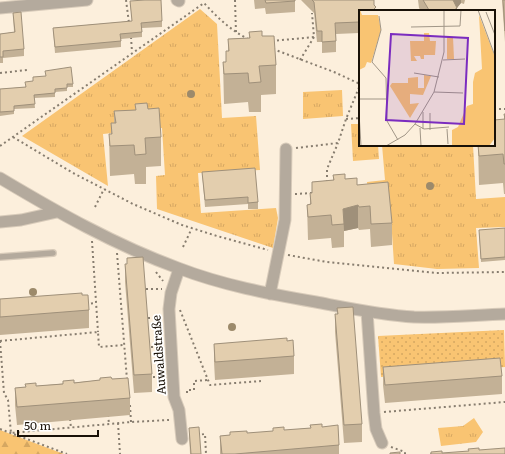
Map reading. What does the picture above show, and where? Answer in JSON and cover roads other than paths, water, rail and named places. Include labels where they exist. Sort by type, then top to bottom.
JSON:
[{"type":"street","points":[[0,8],[87,0]]},
{"type":"street","points":[[270,294],[285,220],[286,150]]},
{"type":"street","points":[[0,178],[57,212],[116,242],[179,269],[270,294],[367,312],[415,317],[505,314]]},
{"type":"street","points":[[0,222],[21,220],[57,212]]},
{"type":"street","name":"Auwaldstraße","points":[[179,269],[167,291],[174,397],[179,410],[182,438]]},
{"type":"street","points":[[367,312],[374,413],[376,428],[382,443]]},
{"type":"lane","points":[[0,257],[53,253]]}]
